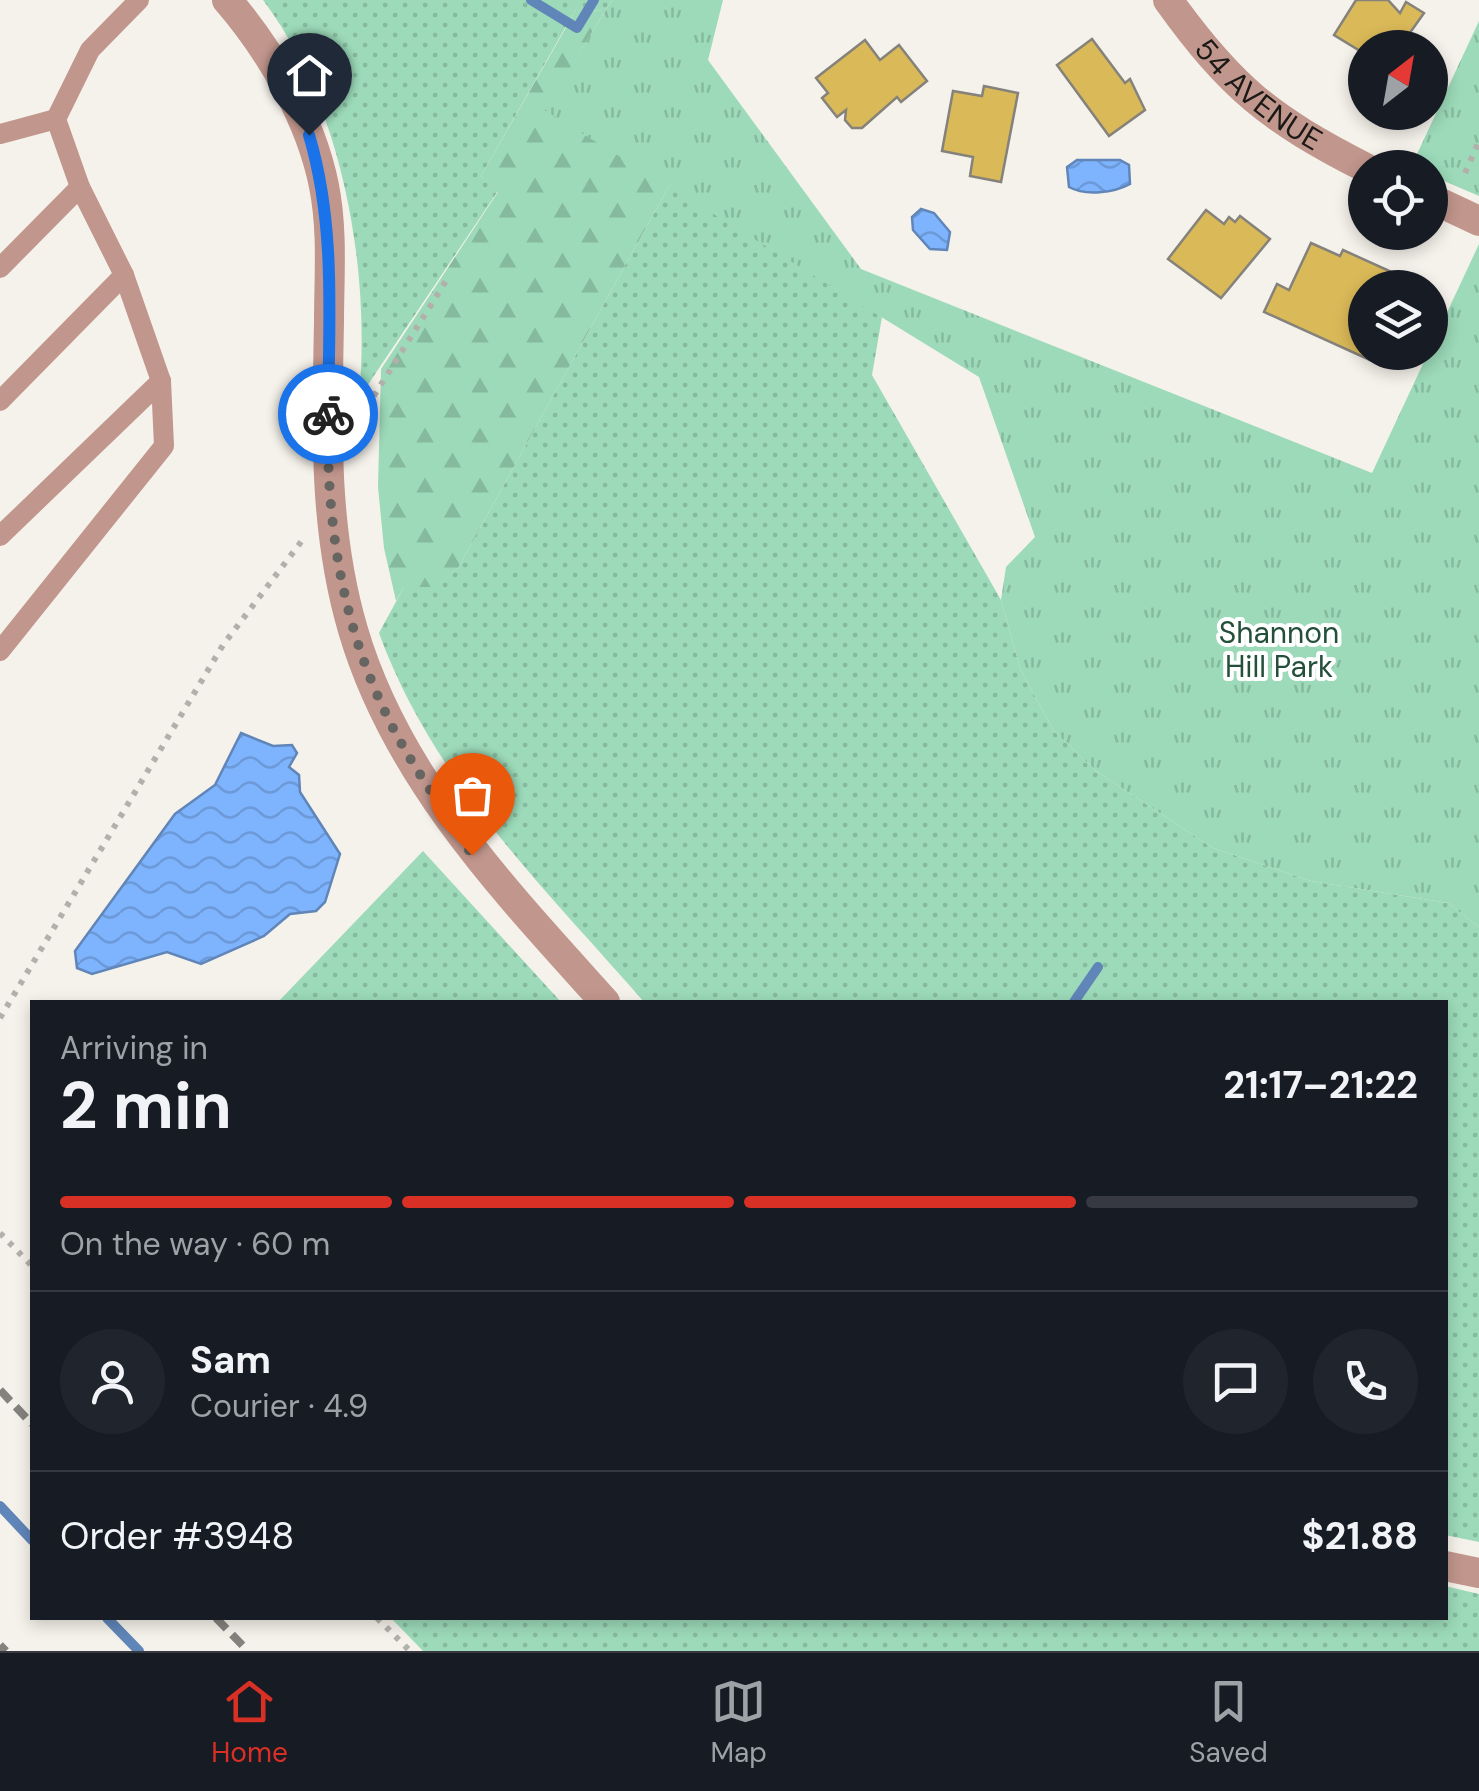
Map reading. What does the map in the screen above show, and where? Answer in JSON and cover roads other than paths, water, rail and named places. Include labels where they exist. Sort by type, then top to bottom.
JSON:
[{"type":"street","points":[[227,0],[275,69],[300,118],[324,188],[330,242],[327,477],[331,529],[354,631],[388,719],[472,855],[603,1000]]},
{"type":"street","name":"54 AVENUE","points":[[1168,0],[1245,95],[1304,136],[1348,159]]},
{"type":"street","points":[[1448,206],[1479,221]]},
{"type":"street","points":[[1448,1567],[1479,1574]]},
{"type":"lane","points":[[0,651],[164,446],[161,381],[124,275],[80,188],[56,120],[90,50],[139,0]]},
{"type":"lane","points":[[0,134],[56,120]]},
{"type":"lane","points":[[0,268],[80,188]]},
{"type":"lane","points":[[0,400],[124,275]]},
{"type":"lane","points":[[0,536],[161,381]]},
{"type":"water","points":[[1077,160],[1120,160],[1129,165],[1130,184],[1100,192],[1069,187],[1067,167]]},
{"type":"water","points":[[921,209],[934,213],[950,232],[947,250],[930,249],[913,230],[912,217]]},
{"type":"water","points":[[241,733],[273,746],[292,745],[297,753],[289,767],[299,775],[300,792],[340,854],[325,902],[316,911],[290,914],[264,936],[201,964],[167,952],[92,974],[77,968],[75,951],[175,814],[215,785]]},
{"type":"waterway","points":[[531,0],[577,28],[594,0]]},
{"type":"waterway","points":[[1075,1000],[1098,967]]},
{"type":"waterway","points":[[0,1506],[30,1538]]},
{"type":"waterway","points":[[109,1620],[139,1651]]},
{"type":"railway","points":[[0,1390],[30,1422]]},
{"type":"railway","points":[[218,1620],[248,1651]]},
{"type":"railway","points":[[0,1645],[6,1651]]},
{"type":"park label","name":"Shannon Hill Park","points":[[1279,650]]}]
